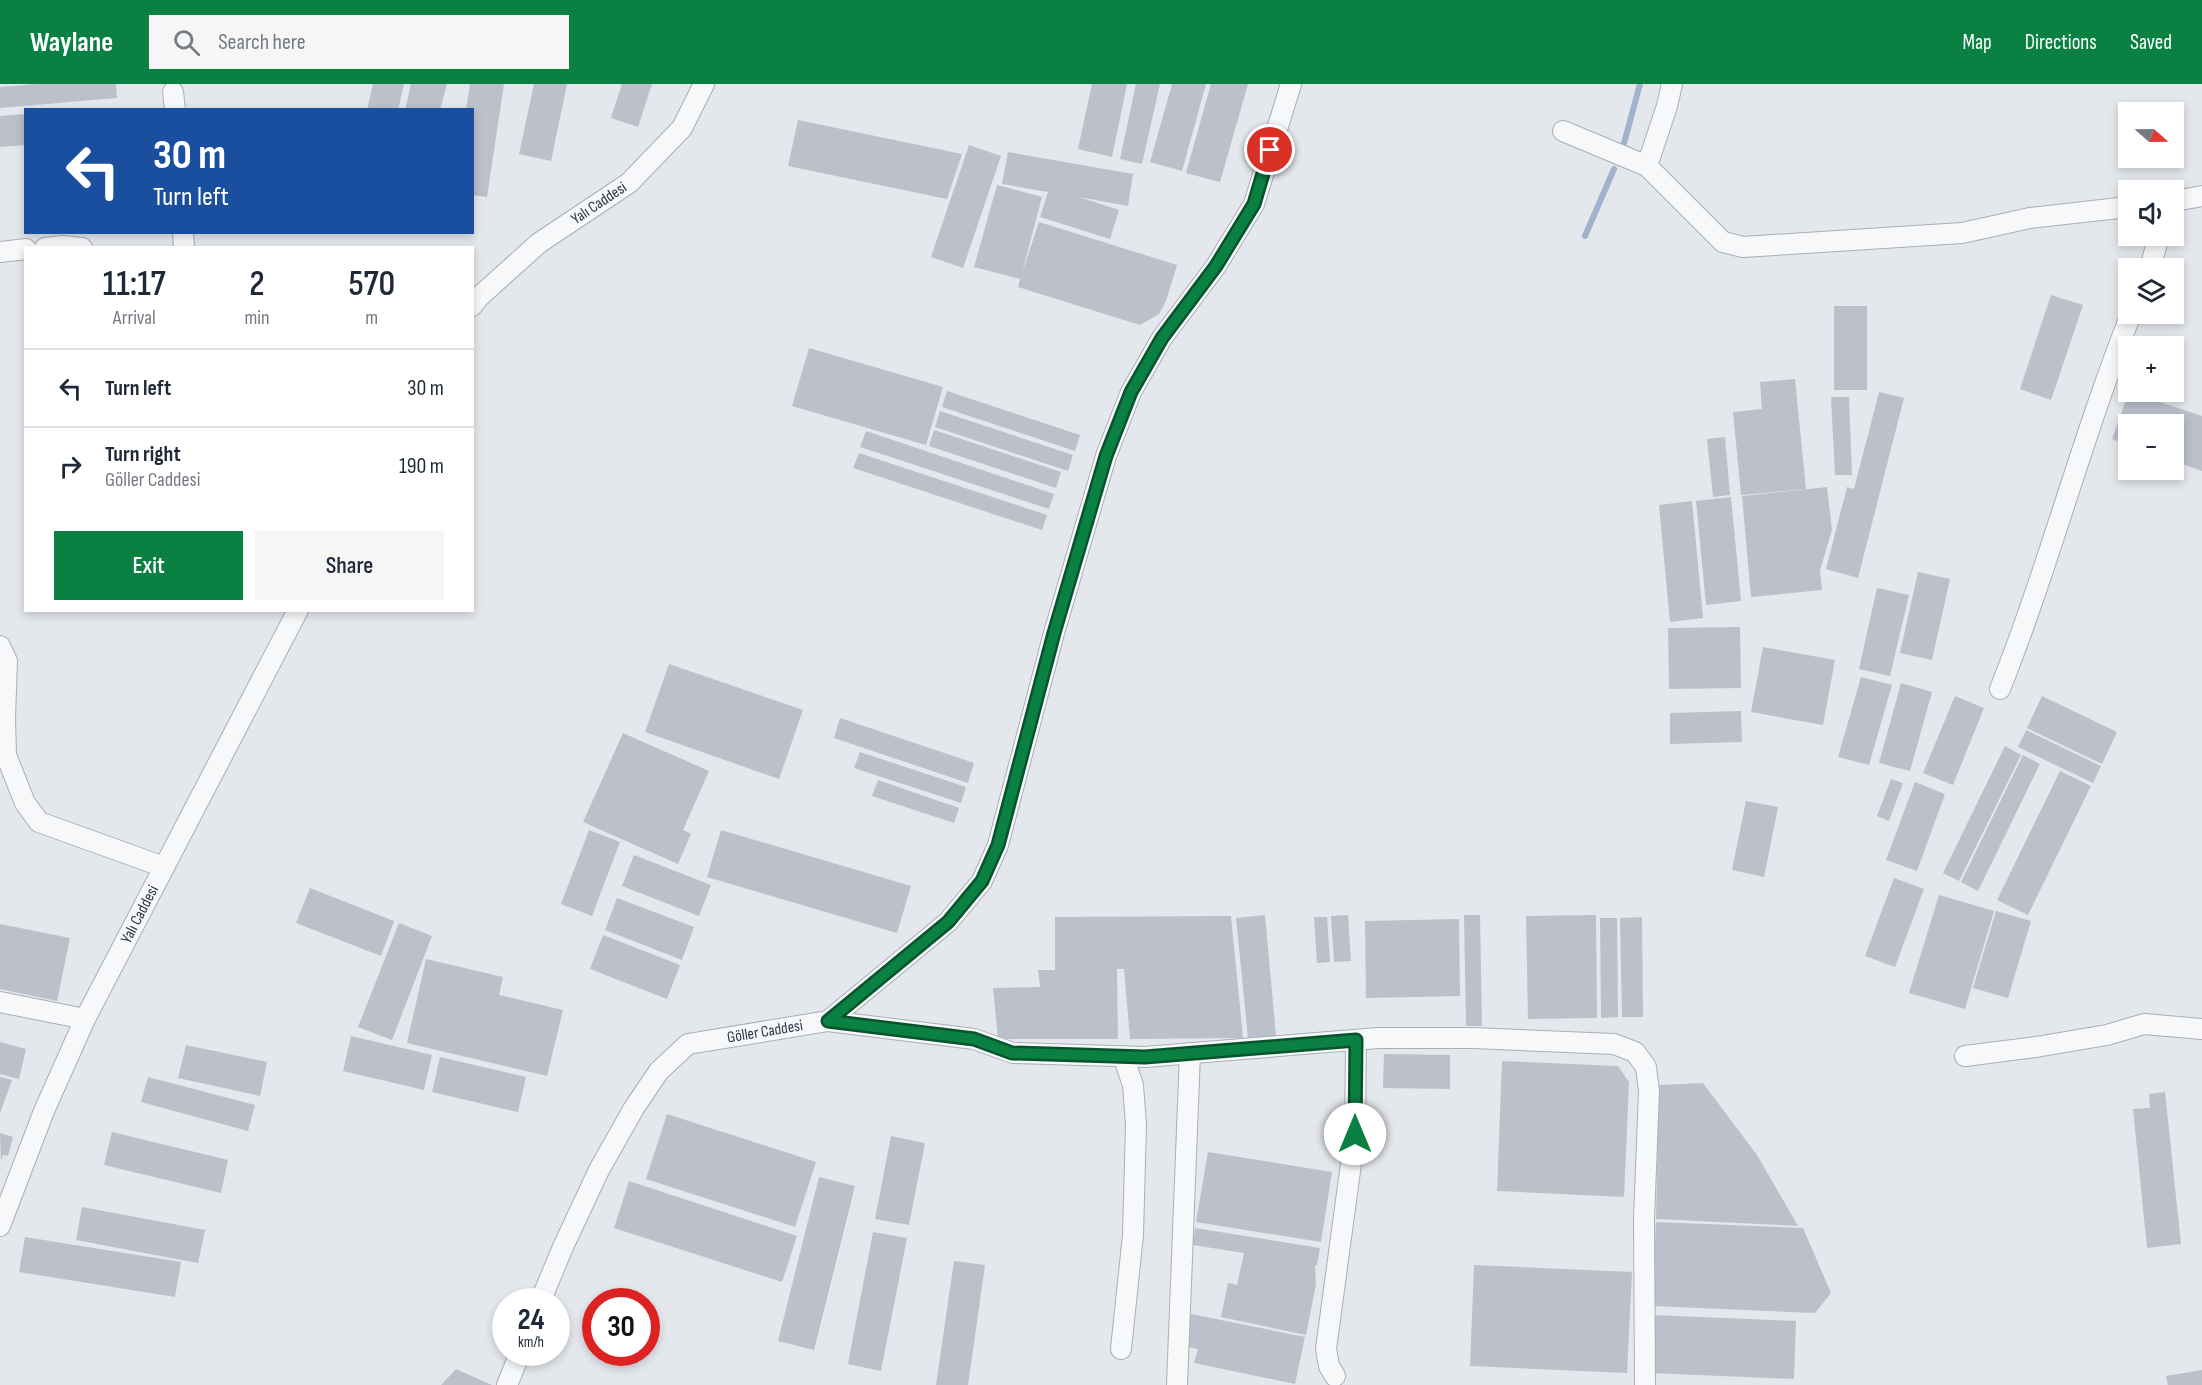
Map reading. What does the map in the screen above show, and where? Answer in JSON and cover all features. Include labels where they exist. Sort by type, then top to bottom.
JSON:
[{"type":"street","name":"Yalı Caddesi","points":[[474,303],[539,243],[629,183],[682,128],[704,84]]},
{"type":"street","points":[[828,1021],[948,922],[982,881],[998,845],[1054,633],[1106,456],[1131,392],[1162,338],[1216,266],[1254,204],[1291,84]]},
{"type":"street","points":[[1647,166],[1672,84]]},
{"type":"street","points":[[1563,131],[1647,166],[1723,242],[1743,247],[1962,233],[2030,218],[2118,208]]},
{"type":"street","points":[[2184,199],[2202,196]]},
{"type":"street","points":[[0,252],[24,249]]},
{"type":"street","points":[[2000,689],[2024,628],[2127,324]]},
{"type":"street","name":"Yalı Caddesi","points":[[0,1226],[44,1111],[85,1019],[297,612]]},
{"type":"street","points":[[0,646],[8,661],[6,755],[25,803],[39,822],[164,867]]},
{"type":"street","points":[[0,1002],[85,1019]]},
{"type":"street","points":[[828,1021],[974,1039],[1012,1053],[1145,1057],[1378,1038],[1473,1038],[1614,1044],[1635,1052],[1646,1067],[1649,1090],[1644,1219],[1645,1385]]},
{"type":"street","name":"Göller Caddesi","points":[[546,1288],[599,1170],[634,1108],[659,1071],[688,1044],[828,1021]]},
{"type":"street","points":[[1965,1056],[2107,1035],[2144,1024],[2202,1029]]},
{"type":"street","points":[[1335,1376],[1329,1366],[1326,1349],[1355,1134],[1356,1040]]},
{"type":"street","points":[[1177,1385],[1190,1053]]},
{"type":"street","points":[[1121,1349],[1132,1235],[1136,1125],[1133,1085],[1123,1056]]},
{"type":"street","points":[[507,1385],[515,1366]]},
{"type":"building","points":[[38,84],[116,84],[117,98],[0,108],[0,87]]},
{"type":"building","points":[[373,84],[404,84],[398,108],[367,108]]},
{"type":"building","points":[[411,84],[447,84],[441,108],[405,108]]},
{"type":"building","points":[[470,84],[504,84],[487,197],[474,195],[474,108],[466,108]]},
{"type":"building","points":[[534,84],[567,84],[551,161],[519,154]]},
{"type":"building","points":[[622,84],[652,84],[638,127],[611,118]]},
{"type":"building","points":[[1092,84],[1127,84],[1112,157],[1078,149]]},
{"type":"building","points":[[1136,84],[1160,84],[1142,164],[1120,159]]},
{"type":"building","points":[[1172,84],[1206,84],[1182,171],[1150,162]]},
{"type":"building","points":[[1211,84],[1248,84],[1220,182],[1186,173]]},
{"type":"building","points":[[24,114],[24,145],[0,147],[0,116]]},
{"type":"building","points":[[798,120],[962,154],[947,199],[788,166]]},
{"type":"building","points":[[969,145],[1001,156],[963,268],[931,257]]},
{"type":"building","points":[[1008,152],[1133,174],[1128,206],[1079,197],[1119,210],[1110,239],[1040,217],[1048,192],[1002,184]]},
{"type":"building","points":[[997,185],[1042,197],[1022,273],[1039,222],[1177,265],[1166,301],[1159,314],[1140,325],[1018,287],[1020,279],[974,267]]},
{"type":"building","points":[[2051,295],[2083,305],[2051,400],[2020,389]]},
{"type":"building","points":[[1834,306],[1867,306],[1867,390],[1834,390]]},
{"type":"building","points":[[809,348],[943,387],[926,445],[792,406]]},
{"type":"building","points":[[1795,379],[1806,489],[1741,495],[1733,412],[1762,409],[1760,382]]},
{"type":"building","points":[[947,391],[1080,435],[1075,451],[942,407]]},
{"type":"building","points":[[1879,392],[1904,398],[1858,578],[1826,569],[1847,487],[1854,489]]},
{"type":"building","points":[[1831,397],[1849,397],[1852,475],[1835,475]]},
{"type":"building","points":[[2125,402],[2159,402],[2202,416],[2202,471],[2184,465],[2184,414],[2121,414]]},
{"type":"building","points":[[940,411],[1073,455],[1068,471],[935,427]]},
{"type":"building","points":[[2118,422],[2118,441],[2112,439]]},
{"type":"building","points":[[934,430],[1061,472],[1056,488],[929,446]]},
{"type":"building","points":[[866,431],[1054,494],[1049,509],[860,447]]},
{"type":"building","points":[[1725,437],[1730,495],[1713,497],[1707,439]]},
{"type":"building","points":[[859,453],[1047,515],[1042,530],[853,468]]},
{"type":"building","points":[[1827,487],[1832,530],[1820,570],[1822,590],[1751,597],[1742,496]]},
{"type":"building","points":[[1731,497],[1741,601],[1706,605],[1696,501]]},
{"type":"building","points":[[1692,501],[1703,618],[1670,622],[1659,505]]},
{"type":"building","points":[[1918,572],[1950,579],[1932,660],[1900,653]]},
{"type":"building","points":[[1877,588],[1909,595],[1890,676],[1859,669]]},
{"type":"building","points":[[1740,627],[1741,688],[1669,689],[1668,628]]},
{"type":"building","points":[[1763,647],[1835,660],[1823,725],[1751,712]]},
{"type":"building","points":[[669,664],[803,710],[779,779],[645,732]]},
{"type":"building","points":[[1861,677],[1892,685],[1869,765],[1838,757]]},
{"type":"building","points":[[1901,683],[1932,692],[1910,771],[1879,763]]},
{"type":"building","points":[[1955,696],[1984,708],[1953,785],[1923,773]]},
{"type":"building","points":[[2042,696],[2117,732],[2102,764],[2027,728]]},
{"type":"building","points":[[1741,711],[1742,742],[1670,744],[1670,713]]},
{"type":"building","points":[[840,718],[974,763],[968,783],[834,738]]},
{"type":"building","points":[[2026,730],[2101,766],[2093,783],[2018,747]]},
{"type":"building","points":[[623,733],[709,771],[683,830],[691,834],[678,864],[583,822]]},
{"type":"building","points":[[2005,746],[2021,755],[1959,881],[1943,873]]},
{"type":"building","points":[[860,752],[966,787],[961,803],[854,768]]},
{"type":"building","points":[[2023,755],[2040,764],[1978,891],[1961,882]]},
{"type":"building","points":[[2060,771],[2091,786],[2028,915],[1997,900]]},
{"type":"building","points":[[1891,779],[1903,783],[1889,821],[1877,816]]},
{"type":"building","points":[[878,780],[959,808],[954,823],[872,796]]},
{"type":"building","points":[[1915,782],[1945,794],[1917,871],[1886,860]]},
{"type":"building","points":[[1746,801],[1778,807],[1764,877],[1732,870]]},
{"type":"building","points":[[589,830],[620,842],[592,916],[561,904]]},
{"type":"building","points":[[721,830],[911,886],[897,933],[707,877]]},
{"type":"building","points":[[634,855],[711,885],[699,916],[622,886]]},
{"type":"building","points":[[1894,878],[1924,889],[1895,967],[1865,956]]},
{"type":"building","points":[[310,888],[394,921],[381,956],[296,923]]},
{"type":"building","points":[[1939,895],[1994,911],[1965,1009],[1909,993]]},
{"type":"building","points":[[617,898],[694,927],[682,960],[605,930]]},
{"type":"building","points":[[1996,911],[2031,921],[2008,998],[1973,988]]},
{"type":"building","points":[[1265,915],[1276,1036],[1248,1038],[1236,918]]},
{"type":"building","points":[[1348,915],[1351,961],[1334,962],[1331,916]]},
{"type":"building","points":[[1464,915],[1480,915],[1482,1026],[1466,1026]]},
{"type":"building","points":[[1596,915],[1597,1018],[1528,1019],[1526,916]]},
{"type":"building","points":[[1231,916],[1243,1038],[1130,1039],[1124,969],[1117,969],[1118,1039],[998,1039],[993,988],[1040,987],[1038,970],[1055,970],[1055,917]]},
{"type":"building","points":[[1314,917],[1327,917],[1330,962],[1317,963]]},
{"type":"building","points":[[1642,917],[1643,1017],[1622,1017],[1620,918]]},
{"type":"building","points":[[1600,918],[1617,918],[1618,1017],[1601,1018]]},
{"type":"building","points":[[1459,919],[1460,996],[1366,998],[1365,921]]},
{"type":"building","points":[[399,923],[432,936],[392,1040],[358,1027]]},
{"type":"building","points":[[0,924],[70,938],[57,1001],[0,989]]},
{"type":"building","points":[[603,935],[680,965],[667,999],[590,969]]},
{"type":"building","points":[[426,959],[503,977],[499,995],[563,1010],[547,1076],[407,1043]]},
{"type":"building","points":[[351,1036],[432,1055],[424,1090],[343,1071]]},
{"type":"building","points":[[0,1042],[26,1049],[19,1079],[0,1074]]},
{"type":"building","points":[[186,1045],[267,1062],[260,1096],[178,1078]]},
{"type":"building","points":[[1384,1054],[1450,1055],[1450,1089],[1383,1088]]},
{"type":"building","points":[[440,1057],[526,1077],[518,1112],[432,1092]]},
{"type":"building","points":[[1502,1061],[1618,1066],[1629,1082],[1624,1197],[1497,1191]]},
{"type":"building","points":[[0,1077],[12,1080],[0,1113]]},
{"type":"building","points":[[148,1077],[255,1105],[248,1131],[141,1102]]},
{"type":"building","points":[[1703,1083],[1757,1155],[1798,1226],[1656,1219],[1659,1085]]},
{"type":"building","points":[[2165,1092],[2181,1244],[2147,1248],[2133,1109],[2150,1108],[2149,1094]]},
{"type":"building","points":[[667,1114],[816,1162],[795,1227],[646,1179]]},
{"type":"building","points":[[112,1132],[228,1160],[221,1193],[104,1165]]},
{"type":"building","points":[[0,1133],[13,1137],[8,1156],[3,1155],[1,1161]]},
{"type":"building","points":[[891,1136],[925,1143],[909,1225],[875,1219]]},
{"type":"building","points":[[1208,1152],[1332,1172],[1321,1242],[1196,1222]]},
{"type":"building","points":[[819,1177],[855,1186],[814,1350],[778,1341]]},
{"type":"building","points":[[629,1181],[797,1236],[782,1282],[614,1228]]},
{"type":"building","points":[[82,1207],[205,1230],[198,1263],[76,1240]]},
{"type":"building","points":[[1656,1222],[1803,1228],[1831,1293],[1815,1313],[1652,1306]]},
{"type":"building","points":[[1195,1228],[1320,1248],[1317,1265],[1315,1265],[1316,1284],[1306,1335],[1221,1317],[1228,1283],[1237,1285],[1244,1253],[1193,1245]]},
{"type":"building","points":[[873,1232],[907,1238],[881,1371],[848,1364]]},
{"type":"building","points":[[25,1237],[181,1262],[175,1297],[19,1272]]},
{"type":"building","points":[[954,1261],[985,1265],[968,1385],[936,1385]]},
{"type":"building","points":[[1474,1265],[1632,1272],[1627,1373],[1470,1366]]},
{"type":"building","points":[[1191,1314],[1305,1337],[1295,1384],[1194,1363],[1198,1349],[1184,1346]]},
{"type":"building","points":[[1652,1315],[1796,1321],[1794,1379],[1649,1373]]},
{"type":"building","points":[[456,1369],[492,1385],[441,1385]]},
{"type":"building","points":[[2202,1370],[2202,1385],[2168,1385],[2166,1376]]},
{"type":"waterway","points":[[1623,147],[1640,84]]},
{"type":"waterway","points":[[1585,236],[1614,169]]},
{"type":"route","points":[[1270,150],[1254,204],[1216,266],[1162,338],[1131,392],[1106,456],[1054,633],[998,845],[982,881],[948,922],[828,1021],[974,1039],[1012,1053],[1145,1057],[1356,1040],[1355,1134]]}]
